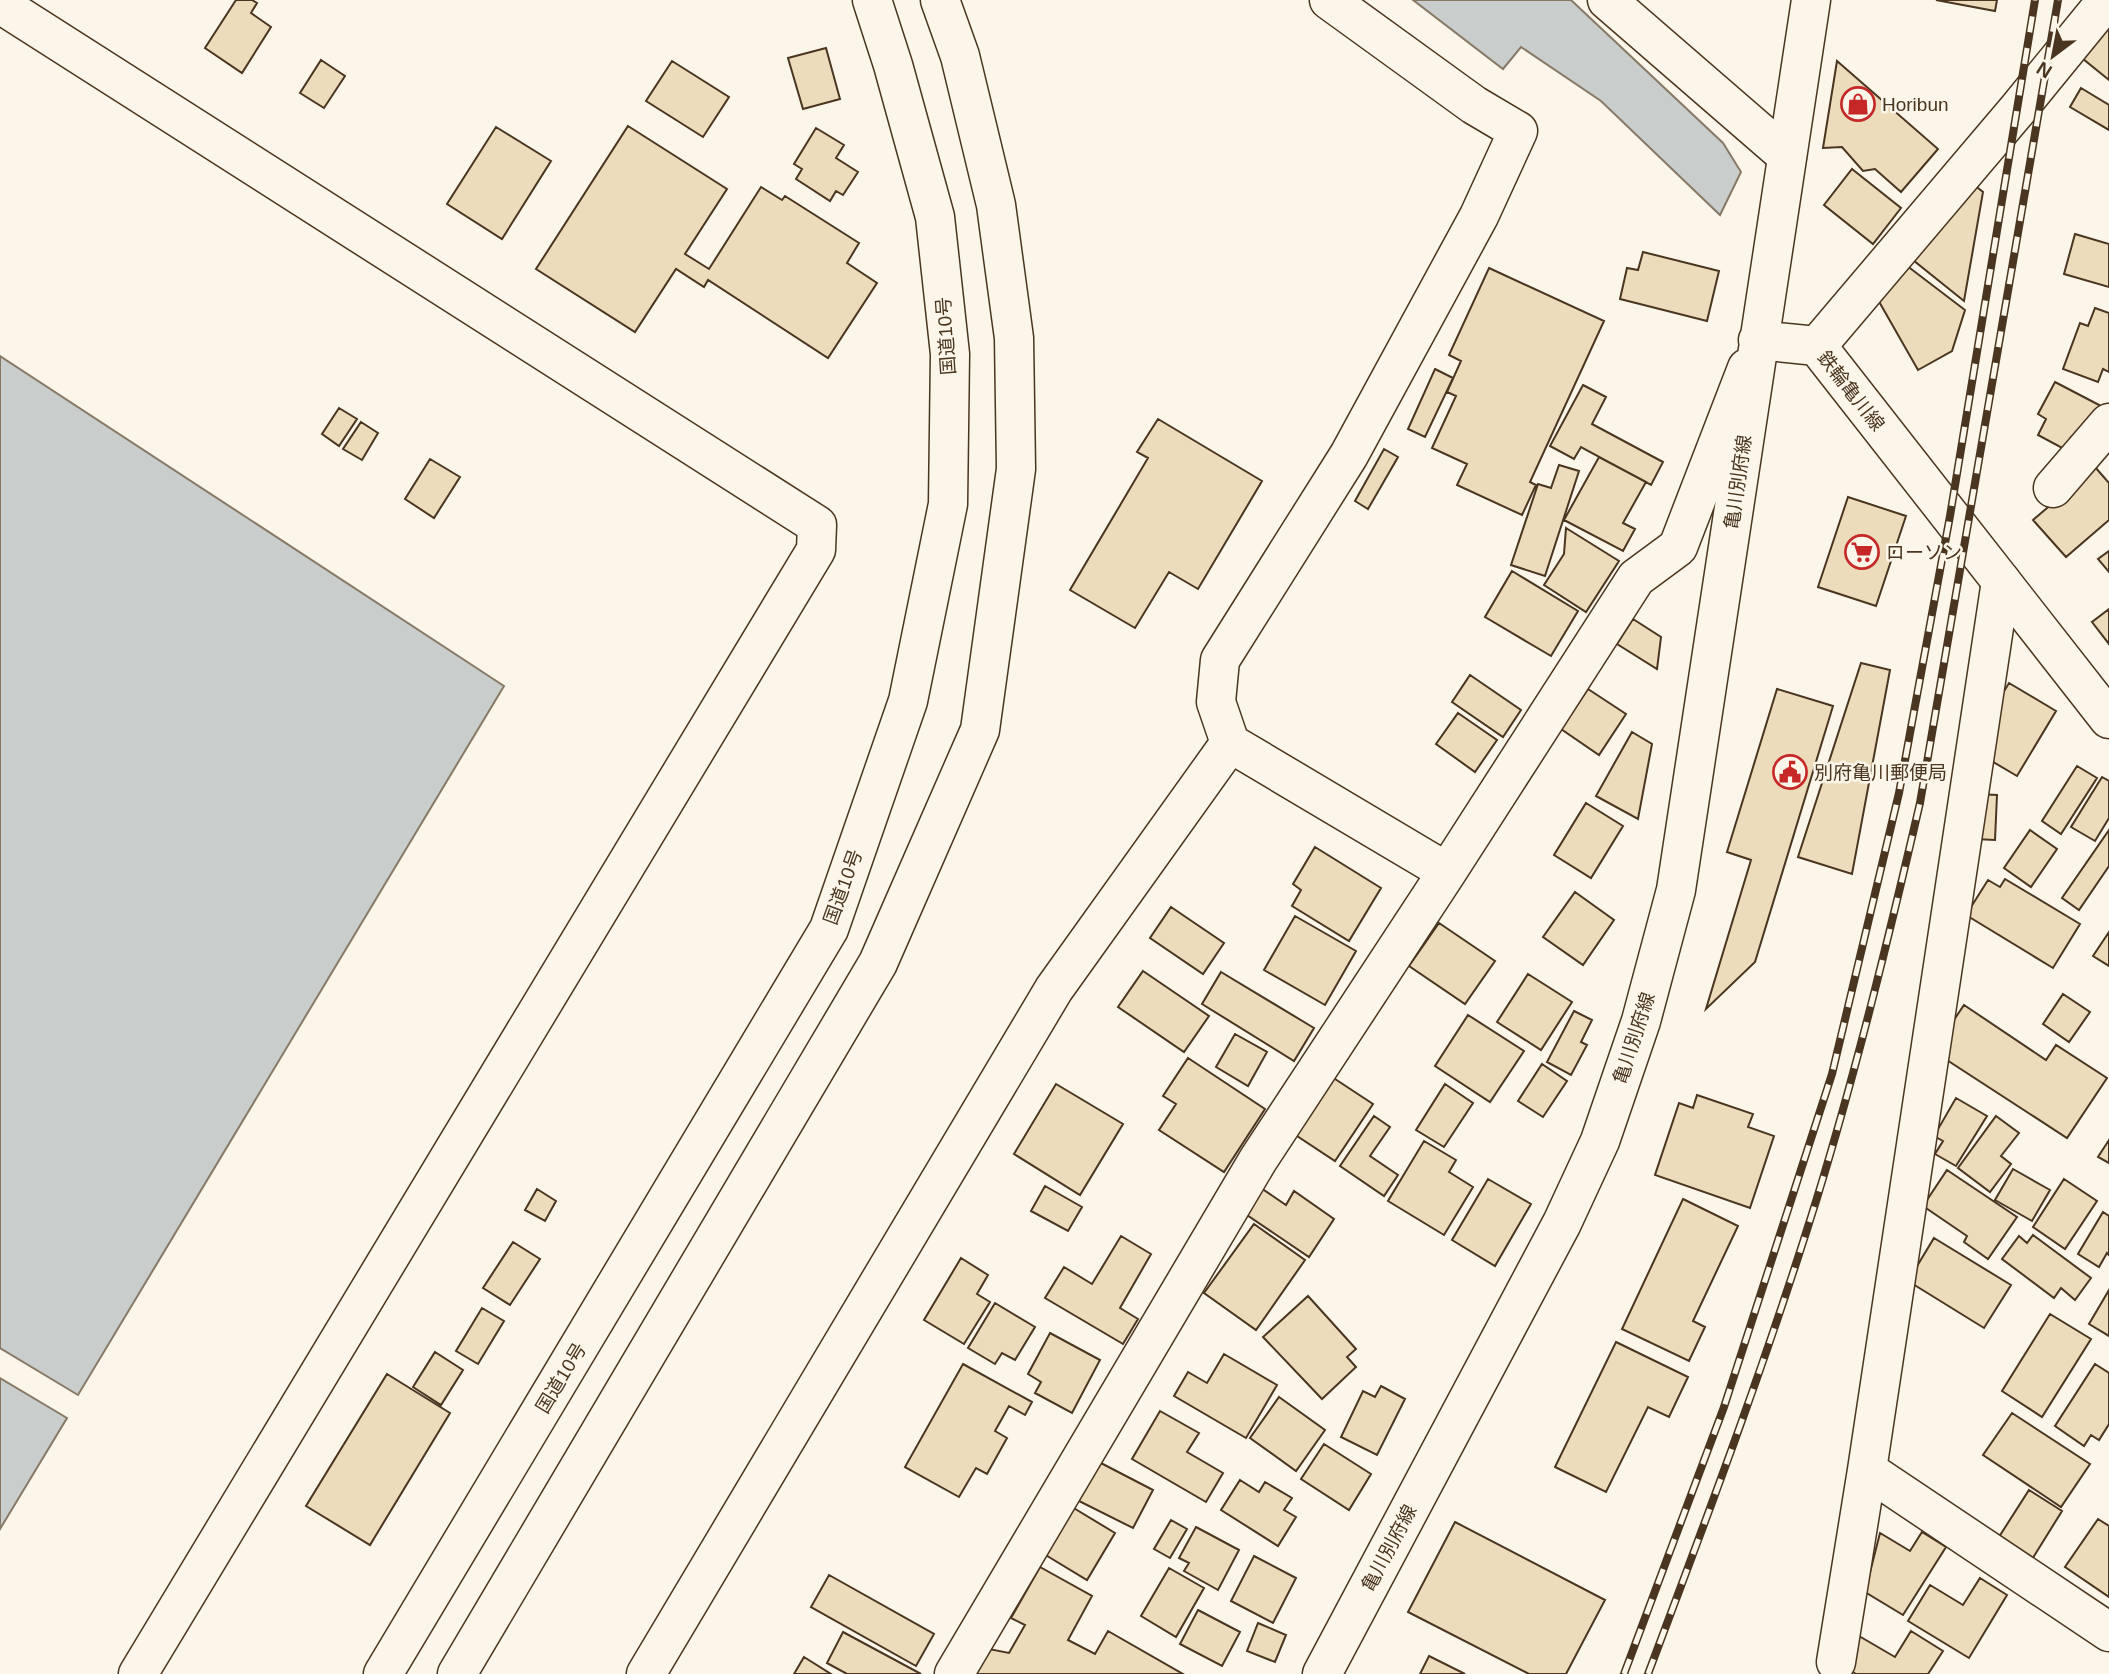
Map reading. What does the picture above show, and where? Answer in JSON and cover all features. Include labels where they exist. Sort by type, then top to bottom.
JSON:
[{"type":"main road","name":"国道10号","points":[[383,1674],[829,929],[908,701],[948,505],[950,354],[935,217],[872,0]]},
{"type":"main road","points":[[457,1674],[878,963],[980,730],[1016,469],[1014,338],[996,205],[960,56],[940,0]]},
{"type":"main road","points":[[1329,0],[1474,105],[1518,131],[1479,216],[1349,455],[1220,660],[1216,702],[1230,743],[1447,872]]},
{"type":"main road","points":[[1607,0],[1787,156]]},
{"type":"main road","points":[[954,1674],[1258,1160],[1636,578],[1678,547],[1758,340],[1811,0]]},
{"type":"main road","points":[[1816,346],[2107,0]]},
{"type":"main road","points":[[0,4],[817,526],[816,550],[138,1674]]},
{"type":"main road","name":"鉄輪亀川線","points":[[1758,340],[1816,346],[2109,719]]},
{"type":"main road","name":"亀川別府線","points":[[1322,1674],[1562,1223],[1600,1140],[1641,1021],[1676,890],[1758,340]]},
{"type":"main road","points":[[2053,488],[2109,423]]},
{"type":"main road","points":[[1836,1662],[2001,581]]},
{"type":"main road","points":[[646,1674],[1054,989],[1230,743]]},
{"type":"main road","points":[[1867,1470],[2109,1632]]},
{"type":"shaded area","points":[[1413,0],[1571,0],[1723,143],[1741,172],[1720,215],[1601,101],[1521,47],[1503,69]]},
{"type":"shaded area","points":[[0,356],[504,686],[78,1395],[0,1348]]},
{"type":"shaded area","points":[[0,1378],[67,1418],[0,1529]]},
{"type":"building","points":[[236,0],[252,0],[257,3],[251,13],[271,27],[242,73],[205,48]]},
{"type":"building","points":[[1936,0],[1997,0],[1995,11]]},
{"type":"building","points":[[2109,15],[2109,80],[2077,54]]},
{"type":"building","points":[[826,48],[840,99],[803,109],[788,58]]},
{"type":"building","points":[[321,60],[345,76],[324,108],[300,93]]},
{"type":"building","points":[[672,61],[729,97],[703,137],[646,101]]},
{"type":"building","name":"Horibun","points":[[1837,61],[1938,149],[1901,192],[1875,169],[1863,171],[1842,147],[1823,148]]},
{"type":"building","points":[[2081,88],[2109,105],[2109,130],[2070,107]]},
{"type":"building","points":[[628,126],[727,189],[685,254],[709,269],[761,187],[782,200],[785,196],[859,243],[847,263],[877,283],[828,358],[708,280],[704,287],[676,269],[635,332],[536,269]]},
{"type":"building","points":[[496,127],[551,161],[502,239],[447,204]]},
{"type":"building","points":[[816,128],[844,145],[836,158],[858,172],[843,195],[836,191],[830,201],[796,179],[802,169],[794,164]]},
{"type":"building","points":[[1852,169],[1901,208],[1873,244],[1824,205]]},
{"type":"building","points":[[1969,181],[1983,192],[1964,301],[1908,256]]},
{"type":"building","points":[[2075,234],[2109,244],[2109,287],[2064,274]]},
{"type":"building","points":[[1643,252],[1719,271],[1707,321],[1620,299],[1627,268],[1638,270]]},
{"type":"building","points":[[1898,259],[1965,310],[1952,351],[1918,370],[1873,291]]},
{"type":"building","points":[[1489,268],[1604,321],[1530,482],[1536,485],[1522,515],[1457,485],[1467,464],[1432,448],[1456,396],[1447,392],[1461,361],[1449,355]]},
{"type":"building","points":[[2095,308],[2109,313],[2109,372],[2103,369],[2098,382],[2063,369],[2080,323],[2088,326]]},
{"type":"building","points":[[1435,369],[1453,378],[1425,437],[1408,429]]},
{"type":"building","points":[[2055,382],[2101,406],[2081,442],[2071,437],[2064,449],[2038,435],[2046,419],[2038,414]]},
{"type":"building","points":[[1583,385],[1606,397],[1592,424],[1663,462],[1651,485],[1581,447],[1574,459],[1550,446]]},
{"type":"building","points":[[339,408],[357,419],[339,446],[322,434]]},
{"type":"building","points":[[1158,419],[1262,481],[1198,589],[1169,572],[1135,628],[1070,590],[1148,458],[1137,452]]},
{"type":"building","points":[[361,422],[378,433],[362,460],[343,449]]},
{"type":"building","points":[[1384,449],[1398,457],[1368,509],[1355,501]]},
{"type":"building","points":[[1599,457],[1646,482],[1623,523],[1635,529],[1623,551],[1564,520]]},
{"type":"building","points":[[430,459],[460,477],[434,518],[405,499]]},
{"type":"building","points":[[1559,465],[1579,471],[1545,576],[1511,565],[1538,484],[1551,488]]},
{"type":"building","points":[[2095,467],[2109,483],[2109,520],[2066,557],[2033,520]]},
{"type":"building","name":"ローソン","points":[[1848,497],[1906,516],[1876,606],[1818,587]]},
{"type":"building","points":[[1566,528],[1619,561],[1586,612],[1544,585],[1564,554]]},
{"type":"building","points":[[2109,551],[2109,572],[2098,559]]},
{"type":"building","points":[[1512,571],[1578,611],[1551,656],[1485,617]]},
{"type":"building","points":[[2109,609],[2109,644],[2092,622]]},
{"type":"building","points":[[1633,619],[1661,637],[1657,669],[1617,644]]},
{"type":"building","points":[[1861,663],[1890,670],[1852,874],[1798,857]]},
{"type":"building","points":[[1470,675],[1521,710],[1503,737],[1452,702]]},
{"type":"building","points":[[2009,683],[2056,711],[2017,776],[1983,756],[1989,716]]},
{"type":"building","points":[[1588,689],[1626,714],[1599,755],[1561,729]]},
{"type":"building","points":[[1777,689],[1833,706],[1755,962],[1706,1009],[1751,860],[1727,852]]},
{"type":"building","points":[[1458,713],[1497,740],[1475,772],[1436,744]]},
{"type":"building","points":[[1632,732],[1652,744],[1638,819],[1596,796]]},
{"type":"building","points":[[2077,766],[2097,778],[2061,834],[2042,821]]},
{"type":"building","points":[[2102,777],[2109,781],[2109,818],[2095,841],[2071,827]]},
{"type":"building","points":[[1978,794],[1997,795],[1995,840],[1975,839]]},
{"type":"building","points":[[1586,803],[1623,826],[1591,878],[1554,855]]},
{"type":"building","points":[[2030,830],[2057,849],[2031,887],[2004,868]]},
{"type":"building","points":[[2109,830],[2109,866],[2079,910],[2062,898]]},
{"type":"building","points":[[1315,847],[1381,888],[1349,941],[1292,906],[1301,890],[1293,884]]},
{"type":"building","points":[[2005,879],[2080,924],[2053,968],[1966,915],[1988,880],[2000,887]]},
{"type":"building","points":[[1575,892],[1614,920],[1583,965],[1543,937]]},
{"type":"building","points":[[1171,907],[1224,943],[1203,974],[1150,938]]},
{"type":"building","points":[[1295,916],[1356,951],[1325,1005],[1264,970]]},
{"type":"building","points":[[1439,923],[1495,961],[1465,1004],[1409,966]]},
{"type":"building","points":[[2109,932],[2109,966],[2093,956]]},
{"type":"building","points":[[1143,971],[1209,1016],[1184,1052],[1118,1007]]},
{"type":"building","points":[[1221,972],[1314,1028],[1294,1061],[1202,1004]]},
{"type":"building","points":[[1528,974],[1572,1002],[1541,1050],[1497,1022]]},
{"type":"building","points":[[2063,994],[2090,1012],[2069,1042],[2043,1024]]},
{"type":"building","points":[[1964,1005],[2046,1060],[2056,1045],[2107,1078],[2067,1138],[1933,1051]]},
{"type":"building","points":[[1574,1011],[1592,1020],[1581,1042],[1587,1045],[1571,1075],[1547,1062]]},
{"type":"building","points":[[1468,1015],[1524,1051],[1490,1102],[1435,1066]]},
{"type":"building","points":[[1235,1034],[1267,1052],[1248,1086],[1216,1067]]},
{"type":"building","points":[[1188,1058],[1265,1109],[1224,1172],[1159,1130],[1176,1104],[1163,1096]]},
{"type":"building","points":[[1542,1064],[1567,1081],[1543,1117],[1518,1101]]},
{"type":"building","points":[[1332,1077],[1373,1104],[1335,1161],[1294,1134]]},
{"type":"building","points":[[1056,1084],[1123,1124],[1080,1195],[1014,1154]]},
{"type":"building","points":[[1445,1084],[1473,1103],[1444,1147],[1416,1130]]},
{"type":"building","points":[[1697,1095],[1753,1114],[1748,1127],[1774,1136],[1750,1208],[1655,1175],[1679,1103],[1693,1108]]},
{"type":"building","points":[[1956,1098],[1987,1116],[1956,1166],[1935,1154],[1943,1141],[1934,1136]]},
{"type":"building","points":[[1374,1116],[1390,1127],[1370,1156],[1398,1175],[1384,1196],[1340,1166]]},
{"type":"building","points":[[1996,1116],[2019,1133],[2001,1156],[2011,1164],[1990,1192],[1958,1168]]},
{"type":"building","points":[[2109,1140],[2109,1163],[2098,1157]]},
{"type":"building","points":[[1424,1141],[1456,1160],[1449,1172],[1473,1187],[1444,1235],[1388,1201]]},
{"type":"building","points":[[2013,1169],[2050,1190],[2032,1221],[1995,1200]]},
{"type":"building","points":[[1947,1170],[2017,1217],[1988,1259],[1964,1242],[1967,1236],[1923,1206]]},
{"type":"building","points":[[1488,1179],[1531,1204],[1495,1266],[1452,1240]]},
{"type":"building","points":[[2064,1179],[2097,1201],[2065,1249],[2033,1227]]},
{"type":"building","points":[[1045,1186],[1082,1207],[1068,1231],[1031,1211]]},
{"type":"building","points":[[1258,1186],[1286,1205],[1294,1191],[1334,1219],[1309,1257],[1241,1211]]},
{"type":"building","points":[[537,1189],[556,1201],[545,1221],[525,1210]]},
{"type":"building","points":[[1683,1199],[1738,1226],[1693,1321],[1705,1327],[1689,1361],[1622,1329]]},
{"type":"building","points":[[2103,1212],[2109,1216],[2109,1255],[2107,1253],[2099,1267],[2078,1254]]},
{"type":"building","points":[[1254,1224],[1305,1260],[1256,1330],[1204,1293]]},
{"type":"building","points":[[2033,1235],[2091,1278],[2075,1300],[2061,1288],[2054,1298],[2002,1259],[2019,1236],[2027,1243]]},
{"type":"building","points":[[1121,1236],[1151,1254],[1120,1308],[1138,1319],[1123,1344],[1045,1298],[1064,1267],[1092,1284]]},
{"type":"building","points":[[1934,1238],[2011,1285],[1984,1328],[1908,1281]]},
{"type":"building","points":[[513,1242],[540,1259],[510,1305],[483,1288]]},
{"type":"building","points":[[961,1258],[988,1275],[977,1294],[990,1302],[964,1344],[924,1320]]},
{"type":"building","points":[[2109,1290],[2109,1336],[2089,1324]]},
{"type":"building","points":[[1308,1296],[1356,1349],[1347,1357],[1356,1367],[1322,1399],[1263,1337]]},
{"type":"building","points":[[995,1303],[1035,1327],[1015,1360],[1002,1353],[995,1364],[968,1348]]},
{"type":"building","points":[[482,1308],[504,1321],[478,1364],[456,1351]]},
{"type":"building","points":[[2050,1314],[2091,1339],[2042,1417],[2002,1391]]},
{"type":"building","points":[[1050,1333],[1100,1360],[1072,1413],[1035,1393],[1041,1382],[1028,1374]]},
{"type":"building","points":[[1616,1342],[1688,1377],[1669,1417],[1648,1407],[1606,1492],[1555,1467]]},
{"type":"building","points":[[435,1352],[463,1370],[441,1405],[413,1387]]},
{"type":"building","points":[[1224,1354],[1277,1385],[1246,1438],[1174,1396],[1188,1372],[1207,1383]]},
{"type":"building","points":[[963,1364],[1032,1402],[1025,1415],[1009,1406],[995,1431],[1007,1438],[987,1474],[976,1468],[959,1497],[905,1467]]},
{"type":"building","points":[[2095,1364],[2109,1373],[2109,1424],[2099,1440],[2091,1435],[2084,1446],[2055,1426]]},
{"type":"building","points":[[387,1374],[450,1413],[370,1545],[306,1506]]},
{"type":"building","points":[[1381,1386],[1405,1399],[1377,1455],[1341,1437],[1363,1391],[1375,1397]]},
{"type":"building","points":[[1279,1397],[1325,1430],[1296,1471],[1250,1438]]},
{"type":"building","points":[[1160,1411],[1199,1433],[1187,1452],[1223,1473],[1206,1502],[1132,1459]]},
{"type":"building","points":[[2012,1413],[2090,1464],[2061,1507],[1983,1455]]},
{"type":"building","points":[[1324,1444],[1371,1474],[1349,1510],[1301,1479]]},
{"type":"building","points":[[1097,1461],[1153,1490],[1133,1528],[1077,1500]]},
{"type":"building","points":[[1240,1480],[1259,1492],[1265,1482],[1292,1498],[1284,1510],[1296,1517],[1278,1546],[1221,1510]]},
{"type":"building","points":[[2029,1490],[2062,1511],[2031,1561],[1997,1540]]},
{"type":"building","points":[[1072,1507],[1115,1533],[1087,1580],[1044,1554]]},
{"type":"building","points":[[2098,1519],[2109,1526],[2109,1597],[2065,1567]]},
{"type":"building","points":[[1171,1520],[1187,1529],[1170,1558],[1154,1549]]},
{"type":"building","points":[[1455,1522],[1605,1600],[1566,1674],[1529,1674],[1408,1612]]},
{"type":"building","points":[[1196,1527],[1239,1550],[1218,1590],[1184,1571],[1189,1563],[1179,1558]]},
{"type":"building","points":[[1922,1532],[1946,1547],[1903,1615],[1865,1592],[1880,1533],[1910,1551]]},
{"type":"building","points":[[1254,1556],[1296,1578],[1273,1623],[1231,1601]]},
{"type":"building","points":[[1040,1567],[1092,1596],[1068,1640],[1095,1654],[1108,1631],[1183,1674],[974,1674],[989,1649],[1009,1653],[1025,1625],[1011,1618]]},
{"type":"building","points":[[1169,1568],[1204,1588],[1176,1637],[1141,1616]]},
{"type":"building","points":[[829,1575],[934,1634],[916,1666],[811,1607]]},
{"type":"building","points":[[1980,1578],[2007,1595],[1969,1658],[1908,1621],[1930,1585],[1963,1605]]},
{"type":"building","points":[[1198,1610],[1240,1632],[1222,1666],[1180,1644]]},
{"type":"building","points":[[1258,1623],[1286,1635],[1275,1662],[1247,1651]]},
{"type":"building","points":[[1911,1631],[1943,1651],[1928,1674],[1856,1674],[1842,1665],[1859,1636],[1895,1657]]},
{"type":"building","points":[[843,1632],[921,1674],[847,1674],[827,1663]]},
{"type":"building","points":[[1429,1656],[1465,1674],[1420,1674]]},
{"type":"building","points":[[804,1657],[831,1674],[794,1674]]},
{"type":"railway","points":[[1624,1674],[1724,1407],[1832,1074],[1899,793],[1950,516],[2035,0]]},
{"type":"railway","points":[[1648,1674],[1736,1438],[1798,1258],[1846,1100],[1884,952],[1920,803],[2058,0]]},
{"type":"place","name":"Horibun","points":[[1858,104]]},
{"type":"place","name":"ローソン","points":[[1862,552]]},
{"type":"place","name":"別府亀川郵便局","points":[[1790,772]]}]
